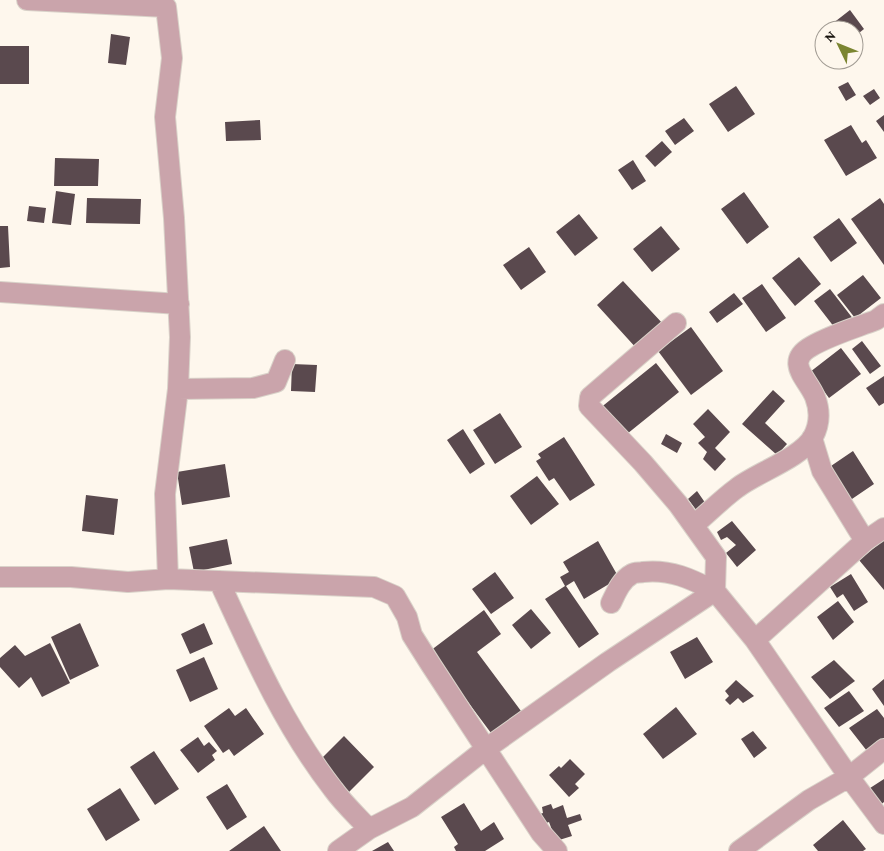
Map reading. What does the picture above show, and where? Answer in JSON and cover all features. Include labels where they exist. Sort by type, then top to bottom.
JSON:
[{"type":"street","points":[[27,0],[166,7],[172,58],[166,117],[179,304],[178,389],[165,494],[168,580]]},
{"type":"street","points":[[0,292],[179,304]]},
{"type":"street","points":[[694,525],[738,487],[788,460],[812,438],[820,417],[814,395],[802,378],[798,367],[801,355],[811,346],[876,320],[884,314]]},
{"type":"street","points":[[676,323],[590,397],[589,406],[643,463],[694,525],[716,557],[715,591]]},
{"type":"street","points":[[178,389],[253,388],[276,382],[285,360]]},
{"type":"street","points":[[812,438],[822,471],[865,541]]},
{"type":"street","points":[[755,640],[865,541],[884,528]]},
{"type":"street","points":[[611,603],[620,585],[632,574],[649,572],[671,572],[689,578],[715,591],[755,640],[849,777],[884,824]]},
{"type":"street","points":[[0,577],[71,577],[128,582],[168,580],[219,581],[374,587],[395,596],[417,643],[541,833],[557,851]]},
{"type":"street","points":[[219,581],[266,680],[300,741],[333,790],[369,829]]},
{"type":"street","points":[[338,851],[369,829],[412,807],[487,748],[608,662],[715,591]]},
{"type":"street","points":[[739,851],[809,800],[849,777],[884,748]]},
{"type":"building","points":[[850,10],[857,20],[837,20]]},
{"type":"building","points":[[111,34],[130,37],[126,65],[108,63]]},
{"type":"building","points":[[0,46],[29,46],[29,84],[0,84]]},
{"type":"building","points":[[848,82],[856,95],[846,101],[838,87]]},
{"type":"building","points":[[736,86],[755,114],[728,132],[709,104]]},
{"type":"building","points":[[874,89],[880,98],[870,105],[863,96]]},
{"type":"building","points":[[884,115],[884,132],[876,121]]},
{"type":"building","points":[[684,118],[694,131],[675,145],[665,131]]},
{"type":"building","points":[[260,120],[261,140],[226,141],[225,122]]},
{"type":"building","points":[[851,125],[862,143],[866,140],[877,158],[846,176],[824,140]]},
{"type":"building","points":[[662,141],[672,152],[655,167],[645,156]]},
{"type":"building","points":[[55,158],[99,159],[98,186],[54,186]]},
{"type":"building","points":[[633,160],[646,181],[632,190],[618,170]]},
{"type":"building","points":[[56,191],[75,194],[71,225],[52,223]]},
{"type":"building","points":[[744,192],[769,227],[747,244],[721,209]]},
{"type":"building","points":[[87,198],[141,199],[140,224],[86,223]]},
{"type":"building","points":[[880,198],[884,204],[884,265],[851,219]]},
{"type":"building","points":[[29,206],[46,208],[44,223],[27,221]]},
{"type":"building","points":[[579,214],[598,238],[575,256],[556,232]]},
{"type":"building","points":[[839,218],[857,243],[831,262],[813,237]]},
{"type":"building","points":[[0,226],[8,226],[10,267],[0,268]]},
{"type":"building","points":[[661,226],[680,249],[652,272],[633,249]]},
{"type":"building","points":[[529,247],[546,272],[521,290],[503,265]]},
{"type":"building","points":[[799,257],[821,284],[795,306],[772,278]]},
{"type":"building","points":[[863,275],[881,298],[855,318],[837,295]]},
{"type":"building","points":[[623,281],[664,325],[638,350],[597,305]]},
{"type":"building","points":[[762,284],[786,318],[766,332],[742,298]]},
{"type":"building","points":[[830,289],[854,320],[838,332],[814,301]]},
{"type":"building","points":[[734,293],[743,304],[717,323],[709,312]]},
{"type":"building","points":[[691,327],[723,371],[691,395],[658,351]]},
{"type":"building","points":[[862,341],[881,366],[870,374],[852,349]]},
{"type":"building","points":[[841,348],[861,374],[829,398],[810,372]]},
{"type":"building","points":[[656,363],[679,392],[622,438],[599,409]]},
{"type":"building","points":[[292,364],[317,365],[315,392],[291,391]]},
{"type":"building","points":[[884,376],[884,403],[879,406],[866,388]]},
{"type":"building","points":[[773,390],[785,401],[765,423],[787,444],[777,455],[742,424]]},
{"type":"building","points":[[708,409],[730,432],[715,448],[726,459],[715,471],[703,459],[707,452],[698,443],[705,437],[693,424]]},
{"type":"building","points":[[500,413],[522,447],[495,464],[473,430]]},
{"type":"building","points":[[463,429],[485,464],[470,474],[447,440]]},
{"type":"building","points":[[666,434],[682,443],[677,453],[661,444]]},
{"type":"building","points":[[564,437],[595,485],[570,501],[554,478],[549,481],[536,461],[541,458],[538,454]]},
{"type":"building","points":[[853,451],[874,484],[849,501],[828,468]]},
{"type":"building","points":[[225,464],[230,497],[182,505],[177,472]]},
{"type":"building","points":[[537,476],[559,504],[531,525],[510,496]]},
{"type":"building","points":[[697,491],[706,504],[697,511],[688,499]]},
{"type":"building","points":[[86,495],[118,499],[114,535],[82,531]]},
{"type":"building","points":[[732,521],[756,550],[737,567],[726,553],[736,545],[727,537],[721,540],[717,532]]},
{"type":"building","points":[[227,539],[232,564],[194,572],[189,547]]},
{"type":"building","points":[[884,540],[884,590],[859,560]]},
{"type":"building","points":[[598,541],[619,578],[584,599],[574,581],[566,586],[599,634],[579,648],[545,599],[565,586],[560,577],[569,572],[563,562]]},
{"type":"building","points":[[495,572],[514,598],[491,614],[472,589]]},
{"type":"building","points":[[851,574],[868,602],[854,611],[843,594],[837,598],[830,587]]},
{"type":"building","points":[[838,601],[854,622],[833,640],[817,617]]},
{"type":"building","points":[[531,609],[551,633],[531,649],[512,625]]},
{"type":"building","points":[[484,610],[501,634],[477,652],[521,711],[491,733],[430,651]]},
{"type":"building","points":[[80,623],[99,666],[70,680],[51,637]]},
{"type":"building","points":[[204,623],[213,644],[190,654],[181,634]]},
{"type":"building","points":[[697,637],[713,662],[685,679],[670,652]]},
{"type":"building","points":[[50,643],[70,683],[42,697],[31,677],[19,688],[0,667],[0,658],[15,645],[25,656]]},
{"type":"building","points":[[204,657],[218,689],[190,702],[176,670]]},
{"type":"building","points":[[834,660],[855,681],[830,699],[811,677]]},
{"type":"building","points":[[884,679],[884,706],[872,689]]},
{"type":"building","points":[[736,680],[754,696],[743,703],[738,698],[730,705],[725,700],[729,696],[725,691]]},
{"type":"building","points":[[849,691],[864,711],[839,727],[824,708]]},
{"type":"building","points":[[676,707],[697,734],[663,759],[643,734]]},
{"type":"building","points":[[229,708],[235,716],[246,708],[264,734],[234,756],[229,749],[223,753],[204,726]]},
{"type":"building","points":[[877,709],[884,718],[884,738],[867,751],[849,728]]},
{"type":"building","points":[[753,731],[767,748],[754,758],[741,739]]},
{"type":"building","points":[[344,736],[374,767],[347,794],[317,763]]},
{"type":"building","points":[[198,737],[204,746],[209,742],[217,751],[212,755],[215,760],[198,773],[180,750]]},
{"type":"building","points":[[154,751],[179,789],[155,805],[130,767]]},
{"type":"building","points":[[570,759],[585,774],[575,784],[579,788],[569,797],[549,775],[559,766],[561,768]]},
{"type":"building","points":[[884,779],[884,802],[878,807],[867,790]]},
{"type":"building","points":[[227,784],[247,817],[227,830],[206,797]]},
{"type":"building","points":[[120,788],[140,820],[106,841],[87,809]]},
{"type":"building","points":[[464,803],[481,831],[494,822],[504,839],[485,851],[456,851],[454,847],[458,844],[441,817]]},
{"type":"building","points":[[551,804],[553,809],[563,805],[567,818],[580,814],[582,820],[568,825],[572,836],[556,841],[549,822],[538,826],[534,816],[543,813],[542,807]]},
{"type":"building","points":[[843,820],[866,849],[863,851],[818,851],[813,845]]},
{"type":"building","points":[[264,826],[281,851],[229,851]]},
{"type":"building","points":[[388,842],[394,851],[372,851]]}]
